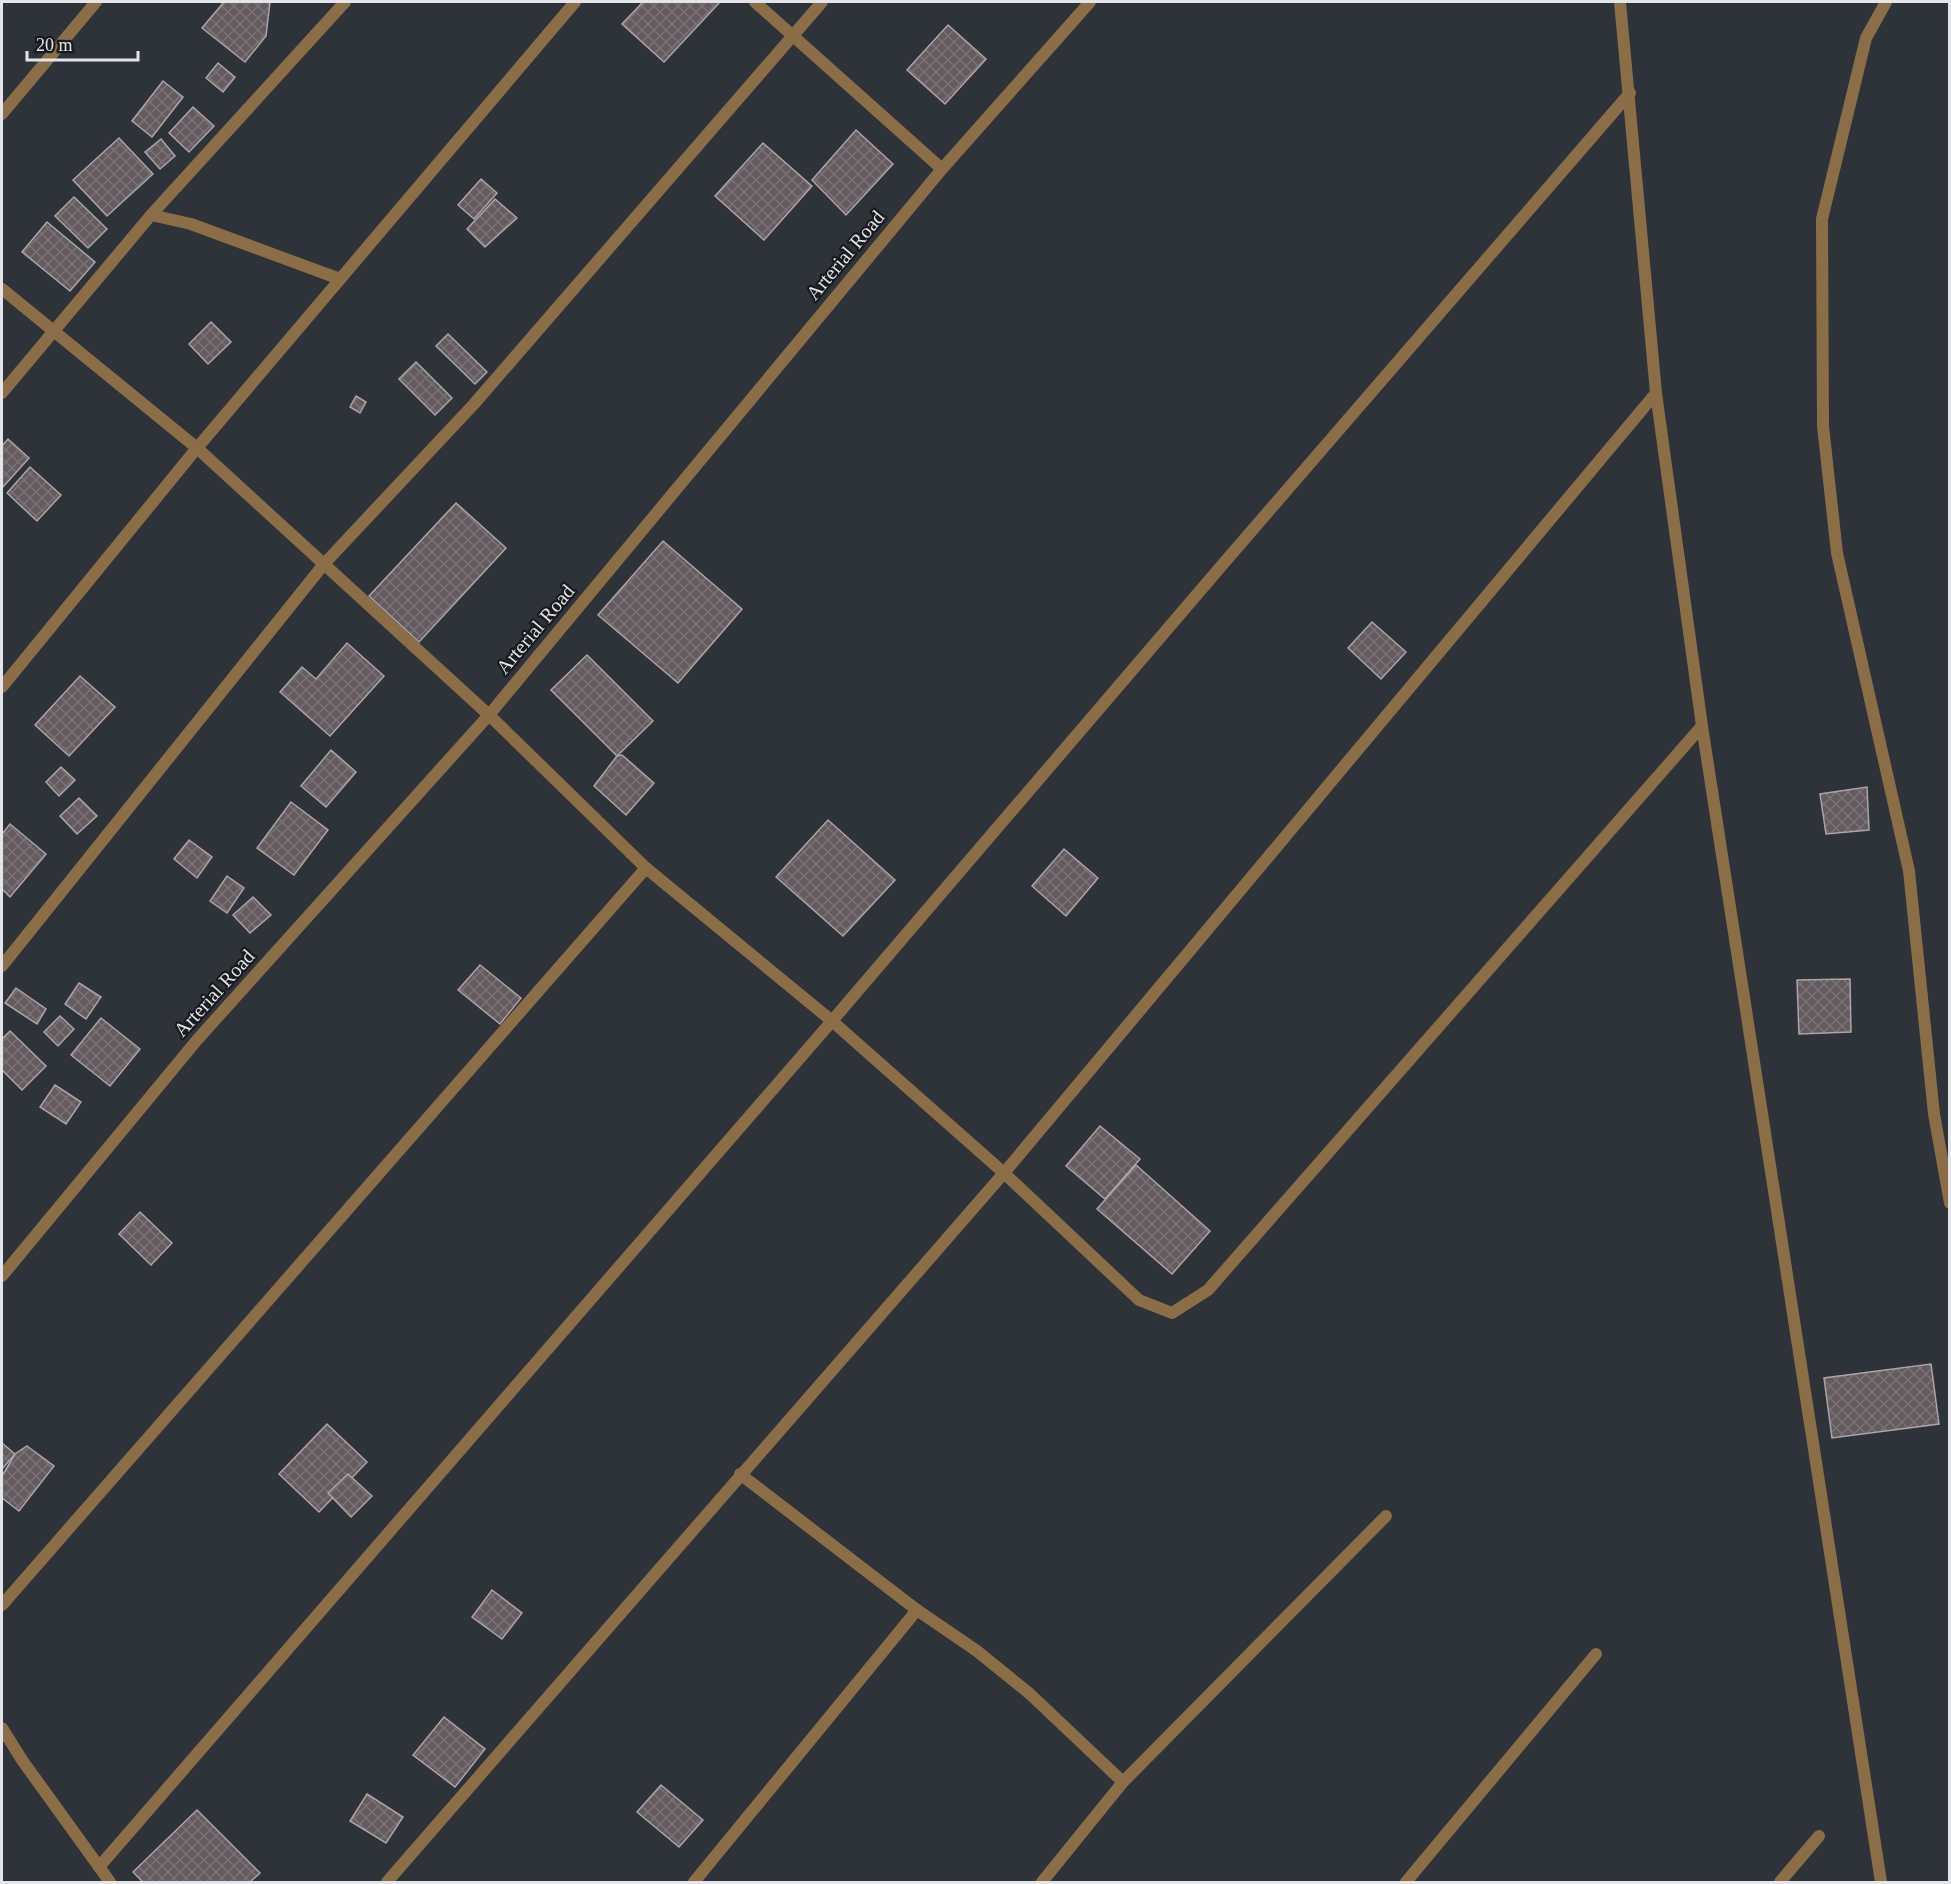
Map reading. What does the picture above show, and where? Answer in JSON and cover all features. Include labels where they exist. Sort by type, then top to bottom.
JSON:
[{"type":"street","points":[[2,114],[96,2]]},
{"type":"street","points":[[2,393],[151,215],[345,2]]},
{"type":"street","points":[[2,687],[197,448],[575,2]]},
{"type":"street","points":[[754,2],[942,169]]},
{"type":"street","points":[[2,966],[324,564],[474,404],[822,2]]},
{"type":"street","name":"Arterial Road","points":[[2,1276],[197,1040],[489,715],[942,169],[1090,2]]},
{"type":"street","points":[[1620,2],[1656,393],[1702,726],[1881,1882]]},
{"type":"street","points":[[1886,2],[1866,38],[1822,219],[1823,426],[1838,553],[1909,871],[1934,1114],[1950,1203]]},
{"type":"street","points":[[99,1867],[832,1022],[1222,564],[1630,93]]},
{"type":"street","points":[[151,215],[191,224],[340,279]]},
{"type":"street","points":[[2,289],[197,448],[489,715],[646,868],[832,1022],[1004,1173],[1139,1300],[1172,1314],[1208,1290],[1702,726]]},
{"type":"street","points":[[387,1882],[1004,1173],[1656,393]]},
{"type":"street","points":[[2,1605],[300,1260],[646,868]]},
{"type":"street","points":[[740,1474],[916,1610],[977,1651],[1030,1694],[1123,1782]]},
{"type":"street","points":[[1042,1882],[1123,1782],[1386,1516]]},
{"type":"street","points":[[694,1882],[916,1610]]},
{"type":"street","points":[[1406,1882],[1596,1654]]},
{"type":"street","points":[[2,1728],[110,1882]]},
{"type":"street","points":[[1780,1882],[1819,1836]]},
{"type":"building","points":[[224,2],[270,2],[266,36],[245,62],[202,28]]},
{"type":"building","points":[[643,2],[720,2],[664,62],[622,24]]},
{"type":"building","points":[[948,25],[986,59],[945,104],[907,70]]},
{"type":"building","points":[[218,63],[235,77],[223,92],[206,78]]},
{"type":"building","points":[[163,81],[183,97],[152,137],[132,121]]},
{"type":"building","points":[[193,107],[214,126],[189,152],[169,133]]},
{"type":"building","points":[[856,130],[893,164],[846,215],[812,180]]},
{"type":"building","points":[[119,138],[153,174],[107,216],[73,180]]},
{"type":"building","points":[[161,139],[175,156],[160,169],[145,152]]},
{"type":"building","points":[[763,143],[812,186],[764,240],[715,196]]},
{"type":"building","points":[[481,179],[497,193],[474,219],[458,205]]},
{"type":"building","points":[[74,197],[107,229],[88,248],[55,216]]},
{"type":"building","points":[[495,199],[517,218],[485,247],[467,229]]},
{"type":"building","points":[[47,222],[95,262],[70,291],[22,252]]},
{"type":"building","points":[[211,322],[231,342],[208,364],[189,344]]},
{"type":"building","points":[[448,334],[487,372],[475,384],[436,346]]},
{"type":"building","points":[[416,362],[452,398],[435,415],[399,379]]},
{"type":"building","points":[[356,396],[366,402],[360,413],[350,407]]},
{"type":"building","points":[[8,439],[29,458],[2,488],[2,446]]},
{"type":"building","points":[[30,467],[61,495],[37,521],[7,493]]},
{"type":"building","points":[[456,503],[506,548],[419,642],[369,596]]},
{"type":"building","points":[[663,541],[742,609],[678,683],[598,615]]},
{"type":"building","points":[[1372,622],[1406,652],[1381,679],[1348,648]]},
{"type":"building","points":[[347,643],[384,676],[330,736],[280,692],[302,667],[316,679]]},
{"type":"building","points":[[587,655],[653,721],[617,756],[551,690]]},
{"type":"building","points":[[80,676],[115,707],[69,756],[35,725]]},
{"type":"building","points":[[331,750],[356,772],[326,807],[301,786]]},
{"type":"building","points":[[622,755],[654,783],[626,815],[594,786],[617,756]]},
{"type":"building","points":[[61,767],[75,780],[59,796],[46,782]]},
{"type":"building","points":[[1867,787],[1869,830],[1826,834],[1820,794]]},
{"type":"building","points":[[79,798],[97,816],[77,834],[60,816]]},
{"type":"building","points":[[291,802],[328,830],[294,875],[257,848]]},
{"type":"building","points":[[828,820],[895,880],[843,936],[776,877]]},
{"type":"building","points":[[10,824],[46,854],[10,897],[2,889],[2,834]]},
{"type":"building","points":[[189,840],[212,857],[197,878],[174,859]]},
{"type":"building","points":[[1064,849],[1098,878],[1066,916],[1032,886]]},
{"type":"building","points":[[227,876],[244,888],[227,913],[210,901]]},
{"type":"building","points":[[253,897],[271,915],[250,933],[233,915]]},
{"type":"building","points":[[480,965],[521,998],[500,1024],[458,990]]},
{"type":"building","points":[[1850,979],[1851,1032],[1799,1034],[1797,980]]},
{"type":"building","points":[[79,983],[101,997],[86,1019],[65,1004]]},
{"type":"building","points":[[16,988],[46,1009],[37,1024],[5,1003]]},
{"type":"building","points":[[60,1016],[74,1029],[58,1046],[44,1032]]},
{"type":"building","points":[[101,1018],[140,1049],[110,1086],[71,1055]]},
{"type":"building","points":[[10,1031],[46,1066],[22,1090],[2,1070],[2,1039]]},
{"type":"building","points":[[55,1085],[81,1102],[66,1124],[40,1107]]},
{"type":"building","points":[[1100,1126],[1140,1159],[1105,1199],[1066,1166]]},
{"type":"building","points":[[1136,1165],[1210,1231],[1172,1274],[1097,1209]]},
{"type":"building","points":[[140,1212],[172,1243],[151,1265],[119,1234]]},
{"type":"building","points":[[1931,1364],[1939,1424],[1832,1438],[1824,1378]]},
{"type":"building","points":[[327,1424],[367,1462],[319,1512],[279,1474]]},
{"type":"building","points":[[2,1443],[15,1454],[2,1469]]},
{"type":"building","points":[[27,1446],[54,1466],[19,1511],[2,1498],[2,1476],[15,1454]]},
{"type":"building","points":[[348,1474],[372,1496],[351,1517],[328,1493]]},
{"type":"building","points":[[492,1590],[522,1613],[502,1639],[472,1617]]},
{"type":"building","points":[[444,1717],[485,1749],[455,1787],[413,1755]]},
{"type":"building","points":[[661,1785],[703,1820],[679,1847],[637,1812]]},
{"type":"building","points":[[367,1794],[403,1817],[386,1843],[350,1821]]},
{"type":"building","points":[[197,1810],[260,1873],[250,1882],[143,1882],[133,1872]]}]
